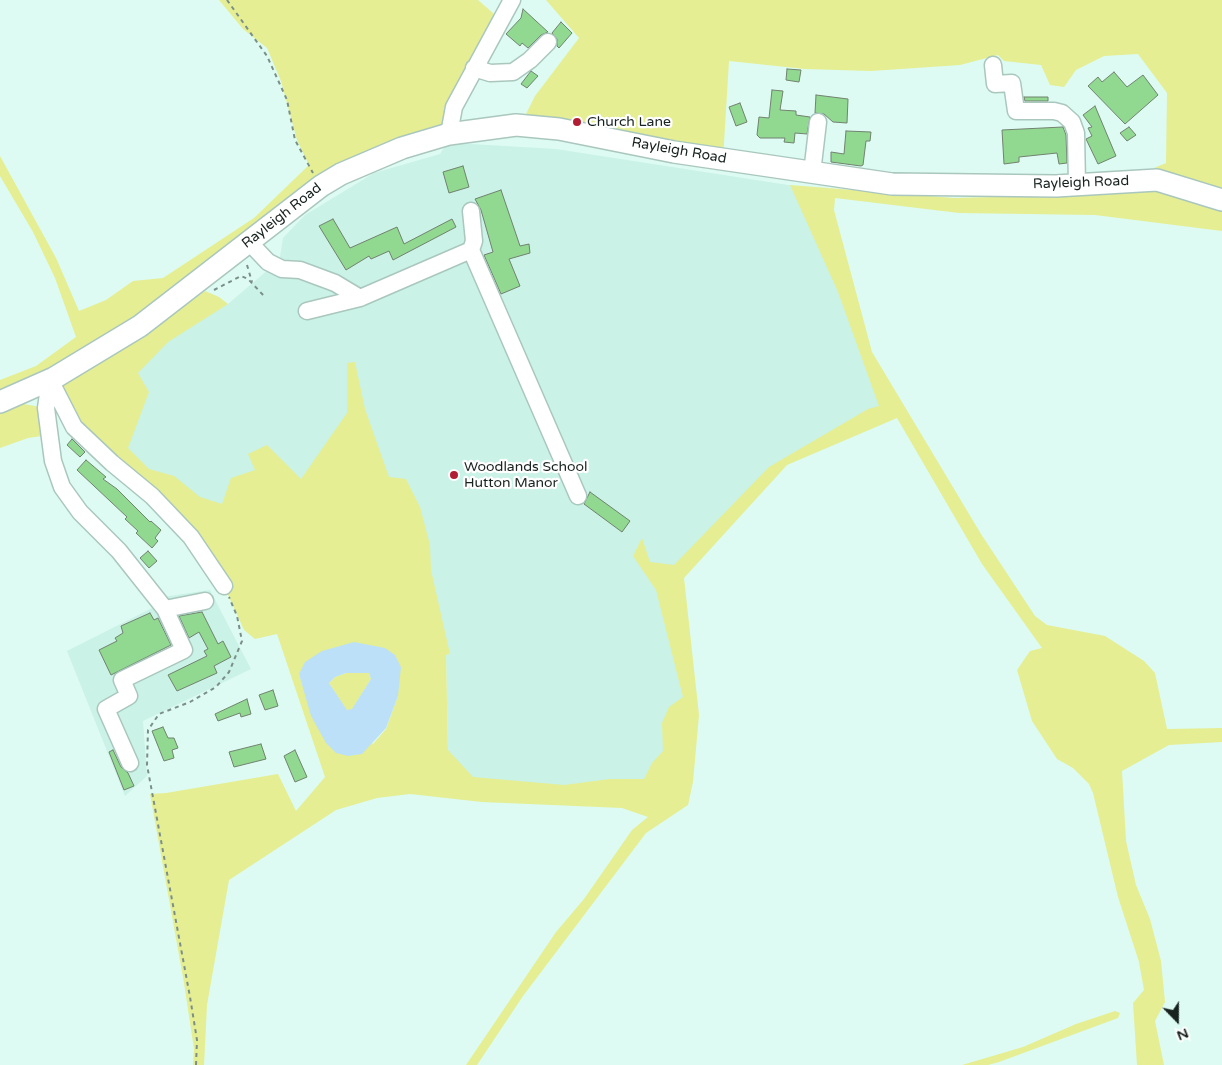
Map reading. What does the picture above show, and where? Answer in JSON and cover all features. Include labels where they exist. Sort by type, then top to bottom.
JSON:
[{"type":"main road","name":"Rayleigh Road","points":[[0,402],[50,380],[93,356],[140,326],[247,251],[321,186],[341,174],[385,156],[449,134],[516,125],[559,129],[674,152],[892,184],[1077,185],[1158,180],[1222,200]]},
{"type":"street","points":[[449,134],[454,107],[512,0]]},
{"type":"street","points":[[474,68],[490,73],[514,72],[530,60],[548,42]]},
{"type":"street","points":[[993,65],[995,84],[1012,83],[1016,111],[1054,111],[1062,113],[1072,122],[1076,133],[1077,185]]},
{"type":"street","points":[[812,173],[818,122]]},
{"type":"street","points":[[470,211],[474,241],[471,250],[578,496]]},
{"type":"street","points":[[307,311],[360,298],[471,250]]},
{"type":"street","points":[[247,251],[282,269],[300,270],[335,283],[360,298]]},
{"type":"street","points":[[50,380],[74,427],[165,510],[191,537],[224,586]]},
{"type":"street","points":[[50,380],[46,408],[53,461],[62,487],[80,512],[119,551],[165,609],[184,650],[122,680],[129,696],[106,709],[130,763]]},
{"type":"street","points":[[165,609],[204,600]]},
{"type":"path","points":[[227,0],[267,56],[287,100],[295,140],[321,186]]},
{"type":"path","points":[[247,251],[253,284]]},
{"type":"path","points":[[212,291],[241,276],[253,284],[265,297]]},
{"type":"path","points":[[196,1065],[197,1040],[190,997],[146,766],[148,730],[159,714],[190,702],[216,687],[229,672],[242,641],[237,616],[224,586]]},
{"type":"shaded area","name":"Woodlands School Hutton Manor","points":[[453,143],[556,149],[814,189],[888,411],[786,461],[681,573],[689,787],[449,789],[446,655],[450,655],[252,595],[141,478],[92,382],[151,345],[228,304],[276,263],[280,257],[283,238],[305,215],[374,173],[440,154],[445,146]]},
{"type":"shaded area","points":[[210,590],[251,669],[143,721],[147,776],[125,796],[67,651],[154,607],[149,599]]},
{"type":"green space","points":[[219,0],[478,0],[501,20],[439,130],[341,174],[190,289],[0,402],[0,380],[36,366],[76,337],[55,278],[33,232],[0,176],[0,156],[56,258],[79,311],[106,300],[133,281],[163,278],[254,218],[309,165],[297,140],[281,81],[267,48],[243,29]]},
{"type":"green space","points":[[546,0],[1222,0],[1222,200],[1187,179],[1154,168],[1166,163],[1167,93],[1138,54],[1104,56],[1076,70],[1064,87],[1050,85],[1041,65],[1004,61],[998,55],[960,65],[871,71],[805,69],[729,61],[723,159],[520,126],[535,96],[579,38]]},
{"type":"green space","points":[[790,185],[954,198],[1109,194],[1154,190],[1222,204],[1222,231],[1095,215],[959,213],[835,198],[834,210],[872,352],[981,534],[1035,616],[1047,625],[1105,636],[1144,661],[1155,673],[1167,729],[1222,728],[1222,742],[1169,745],[1122,771],[1126,841],[1136,885],[1150,919],[1161,961],[1165,1002],[1155,1021],[1164,1065],[1137,1065],[1133,1003],[1144,990],[1139,962],[1118,897],[1093,793],[1089,784],[1073,768],[1057,759],[1032,721],[1017,670],[1030,651],[1042,648],[982,564],[897,418],[787,465],[684,578],[699,715],[693,782],[688,805],[646,833],[523,996],[477,1065],[466,1065],[556,932],[584,899],[632,830],[648,817],[622,808],[482,802],[410,794],[377,798],[336,810],[229,880],[207,1005],[204,1065],[193,1065],[194,1049],[184,983],[150,794],[278,774],[296,811],[325,777],[277,634],[255,639],[244,630],[224,586],[191,537],[74,427],[59,387],[128,346],[205,291],[219,297],[228,304],[168,342],[138,373],[149,392],[128,448],[149,469],[174,476],[200,497],[222,504],[231,478],[255,470],[248,454],[267,445],[301,479],[347,413],[347,363],[355,362],[365,409],[389,477],[406,479],[420,507],[430,545],[431,570],[450,654],[446,655],[448,750],[473,777],[564,785],[610,779],[644,779],[652,763],[663,751],[662,723],[669,707],[683,697],[656,590],[633,556],[642,538],[650,562],[674,565],[769,467],[868,409],[879,406],[838,292]],"holes":[[[395,655],[398,696],[386,729],[373,744],[302,684],[299,674]]]},
{"type":"green space","points":[[18,403],[46,408],[42,436],[28,438],[0,448],[0,408]]},
{"type":"green space","points":[[346,673],[369,673],[371,679],[352,710],[347,711],[329,683],[335,677]]},
{"type":"green space","points":[[1115,1011],[1120,1013],[1118,1018],[999,1062],[988,1065],[962,1065],[1023,1047],[1076,1024]]},
{"type":"water","points":[[354,642],[385,648],[395,655],[401,667],[398,696],[386,728],[362,754],[348,756],[336,753],[326,743],[311,716],[299,674],[305,662],[322,651]],"holes":[[[346,673],[369,673],[371,679],[352,709],[347,710],[329,683],[335,677]]]},
{"type":"building","points":[[523,9],[548,32],[541,35],[528,48],[522,43],[520,46],[506,34],[521,18]]},
{"type":"building","points":[[561,22],[572,33],[559,48],[557,46],[557,39],[552,33]]},
{"type":"building","points":[[787,69],[801,70],[799,82],[786,80]]},
{"type":"building","points":[[531,71],[538,76],[527,88],[521,84]]},
{"type":"building","points":[[1114,72],[1127,87],[1143,75],[1158,95],[1125,124],[1088,86],[1098,77],[1102,82]]},
{"type":"building","points":[[772,90],[783,91],[780,110],[796,111],[796,115],[810,117],[807,134],[795,133],[794,143],[784,142],[785,138],[760,138],[757,135],[759,117],[769,118]]},
{"type":"building","points":[[816,95],[848,99],[847,123],[833,122],[824,114],[815,113]]},
{"type":"building","points":[[1024,97],[1048,97],[1048,101],[1025,101]]},
{"type":"building","points":[[740,103],[747,122],[736,126],[729,107]]},
{"type":"building","points":[[1095,106],[1116,156],[1098,164],[1086,139],[1092,136],[1088,128],[1092,127],[1083,115]]},
{"type":"building","points":[[1063,127],[1066,135],[1067,163],[1059,164],[1057,153],[1019,157],[1019,162],[1004,164],[1002,130]]},
{"type":"building","points":[[1129,127],[1136,135],[1127,141],[1120,133]]},
{"type":"building","points":[[846,131],[871,132],[870,141],[866,141],[863,165],[861,166],[831,162],[831,152],[844,154]]},
{"type":"building","points":[[463,166],[469,187],[449,193],[443,172]]},
{"type":"building","points":[[501,190],[520,246],[529,244],[530,253],[509,259],[520,286],[501,294],[484,255],[493,252],[481,210],[475,199]]},
{"type":"building","points":[[333,219],[350,248],[397,227],[404,244],[452,219],[456,227],[393,260],[389,251],[371,259],[369,256],[346,270],[319,226]]},
{"type":"building","points":[[72,439],[85,452],[80,457],[67,445]]},
{"type":"building","points":[[86,460],[106,477],[103,479],[117,489],[150,522],[161,530],[155,538],[158,541],[152,548],[136,533],[138,531],[125,519],[127,517],[77,470]]},
{"type":"building","points":[[590,492],[630,521],[622,532],[584,504]]},
{"type":"building","points":[[148,551],[157,561],[149,568],[140,558]]},
{"type":"building","points":[[202,612],[218,644],[223,641],[231,657],[214,666],[217,673],[177,691],[168,675],[207,656],[204,651],[208,649],[199,632],[189,638],[179,616]]},
{"type":"building","points":[[150,613],[154,620],[158,618],[171,645],[111,675],[99,650],[117,641],[115,638],[123,633],[121,626]]},
{"type":"building","points":[[273,690],[278,706],[265,710],[259,695]]},
{"type":"building","points":[[247,699],[251,714],[241,717],[240,713],[218,721],[215,714]]},
{"type":"building","points":[[163,727],[168,738],[174,738],[178,748],[172,750],[174,758],[164,761],[152,731]]},
{"type":"building","points":[[261,744],[266,759],[234,767],[229,752]]},
{"type":"building","points":[[113,750],[121,767],[128,773],[134,786],[124,790],[109,752]]},
{"type":"building","points":[[295,750],[307,777],[295,782],[284,756]]},
{"type":"place","name":"Church Lane","points":[[577,122]]},
{"type":"place","name":"Woodlands School Hutton Manor","points":[[454,475]]}]
